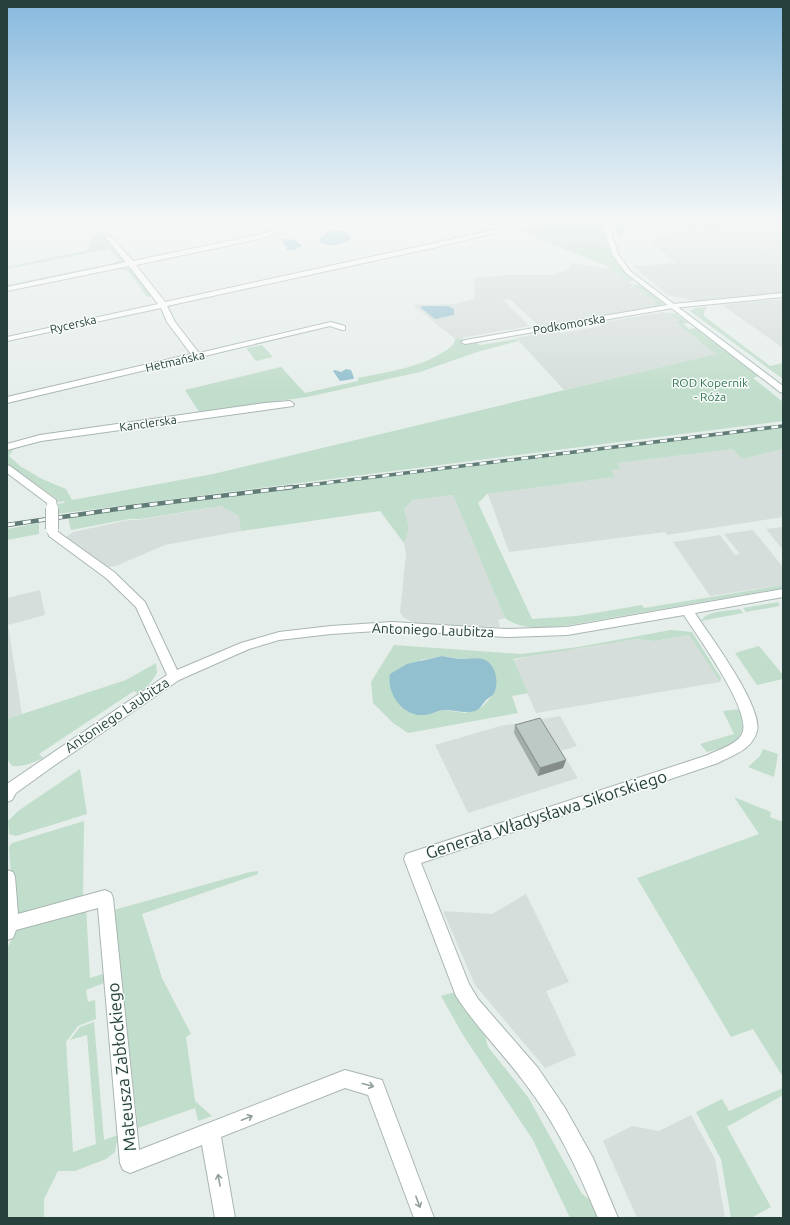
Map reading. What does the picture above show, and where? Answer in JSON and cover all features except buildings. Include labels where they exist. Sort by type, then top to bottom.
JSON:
[{"type":"street","points":[[7,289],[55,279]]},
{"type":"street","points":[[142,279],[158,298],[170,316],[171,322],[197,356]]},
{"type":"street","name":"Rycerska","points":[[7,339],[277,279]]},
{"type":"street","points":[[638,279],[783,390]]},
{"type":"street","name":"Podkomorska","points":[[465,342],[673,306],[783,295]]},
{"type":"street","name":"Hetmańska","points":[[7,400],[331,324],[342,328]]},
{"type":"street","name":"Kanclerska","points":[[7,447],[40,438],[265,406],[290,404]]},
{"type":"street","points":[[7,468],[52,502],[53,534],[110,575],[141,605],[174,677]]},
{"type":"street","name":"Antoniego Laubitza","points":[[7,796],[11,789],[47,763],[174,677],[245,646],[279,636],[392,626],[506,633],[551,632],[783,593]]},
{"type":"street","name":"Generała Władysława Sikorskiego","points":[[608,1218],[586,1165],[558,1114],[531,1075],[462,990],[412,859],[712,759],[730,752],[744,742],[751,730],[750,716],[737,691],[687,610]]},
{"type":"street","points":[[7,877],[8,928]]},
{"type":"street","name":"Mateusza Zabłockiego","points":[[8,928],[105,898],[130,1163],[210,1132]]},
{"type":"street","points":[[226,1218],[210,1132],[345,1079],[375,1087],[424,1218]]},
{"type":"shaded area","points":[[474,279],[625,279],[656,302],[652,307],[539,326],[510,299],[503,300],[529,326],[455,339],[413,305],[453,304],[475,299]]},
{"type":"shaded area","points":[[649,279],[783,279],[783,292],[695,301],[668,295]]},
{"type":"shaded area","points":[[783,299],[783,348],[722,305]]},
{"type":"shaded area","points":[[664,312],[669,313],[716,354],[564,390],[516,338],[558,330],[561,333],[602,326],[599,323]]},
{"type":"shaded area","points":[[733,449],[742,459],[783,449],[783,517],[667,535],[665,532],[509,552],[488,494],[615,477],[611,470],[620,469],[617,463]]},
{"type":"shaded area","points":[[453,495],[505,618],[498,620],[500,627],[414,623],[403,617],[400,612],[406,554],[404,543],[409,528],[404,509],[413,500]]},
{"type":"shaded area","points":[[222,506],[240,516],[241,531],[165,545],[116,566],[108,567],[66,537],[73,532],[129,520]]},
{"type":"shaded area","points":[[783,527],[783,550],[766,529]]},
{"type":"shaded area","points":[[753,530],[783,567],[783,585],[710,596],[673,542],[720,535],[735,555],[740,554],[724,534]]},
{"type":"shaded area","points":[[40,590],[45,615],[8,625],[22,714],[7,719],[7,598]]},
{"type":"shaded area","points":[[689,635],[720,682],[536,713],[513,660],[562,650],[577,649],[614,642],[636,639],[655,641]]},
{"type":"shaded area","points":[[560,716],[577,746],[561,751],[578,778],[468,813],[435,745],[500,726]]},
{"type":"shaded area","points":[[526,894],[569,982],[546,991],[576,1055],[545,1068],[475,985],[443,911],[492,914]]},
{"type":"shaded area","points":[[691,1115],[715,1159],[725,1218],[637,1218],[603,1141],[632,1126],[659,1131]]},
{"type":"green space","points":[[35,279],[44,279],[7,287],[7,285]]},
{"type":"green space","points":[[134,279],[139,279],[152,296],[147,297]]},
{"type":"green space","points":[[625,279],[634,280],[629,282]]},
{"type":"green space","points":[[639,284],[663,302],[662,305],[652,307],[656,302],[633,285]]},
{"type":"green space","points":[[707,307],[704,312],[704,316],[770,366],[783,363],[783,379],[690,311],[695,308]]},
{"type":"green space","points":[[649,308],[620,313],[615,313]]},
{"type":"green space","name":"ROD Kopernik - Róża","points":[[669,313],[676,314],[688,323],[683,324],[689,329],[695,328],[758,376],[753,378],[783,402],[783,421],[57,514],[57,504],[64,503],[65,501],[58,502],[57,499],[7,464],[7,451],[13,450],[9,456],[20,466],[42,479],[66,489],[72,500],[213,474],[716,354],[676,322],[679,321]]},
{"type":"green space","points":[[462,338],[466,344],[477,342],[480,345],[517,339],[518,341],[477,352],[420,372],[307,397],[199,412],[185,390],[281,367],[305,393],[358,381],[358,378],[420,363],[443,352],[453,345],[455,339]]},
{"type":"green space","points":[[262,345],[273,357],[256,361],[246,348]]},
{"type":"green space","points":[[783,427],[783,449],[742,459],[733,449],[617,463],[621,469],[611,470],[615,477],[487,494],[478,503],[532,619],[577,616],[642,605],[644,608],[783,585],[783,588],[564,626],[526,627],[505,618],[453,495],[413,500],[404,509],[409,528],[404,543],[380,511],[241,531],[239,516],[221,506],[140,519],[129,519],[71,530],[69,523],[69,517]]},
{"type":"green space","points":[[39,523],[39,534],[7,540],[7,529]]},
{"type":"green space","points":[[778,602],[780,606],[746,612],[743,608]]},
{"type":"green space","points":[[740,609],[743,613],[701,621],[704,617],[713,613]]},
{"type":"green space","points":[[671,630],[692,632],[721,678],[720,682],[689,635],[655,641],[636,639],[513,659],[528,693],[512,696],[518,713],[408,733],[393,723],[373,703],[371,682],[394,645],[522,654],[578,647]],"holes":[[[442,656],[462,659],[479,658],[493,695],[482,707],[465,713],[444,710],[425,715],[420,660]]]},
{"type":"green space","points":[[759,646],[783,675],[783,679],[757,685],[735,653]]},
{"type":"green space","points":[[156,663],[157,673],[149,685],[138,694],[134,691],[39,754],[43,758],[32,763],[12,766],[8,760],[7,719],[126,680]]},
{"type":"green space","points":[[741,709],[743,720],[742,728],[737,740],[725,747],[707,752],[700,744],[734,734],[723,711]]},
{"type":"green space","points":[[763,749],[778,754],[774,777],[748,767],[760,756]]},
{"type":"green space","points":[[80,769],[87,814],[16,836],[9,834],[8,821],[18,811]]},
{"type":"green space","points":[[734,797],[771,812],[770,817],[783,822],[783,1077],[753,1029],[731,1037],[637,878],[759,834]]},
{"type":"green space","points":[[84,821],[83,897],[23,915],[15,913],[13,907],[9,847],[12,843]]},
{"type":"green space","points":[[258,871],[258,874],[142,914],[162,978],[191,1034],[186,1037],[195,1101],[212,1116],[198,1121],[195,1108],[138,1128],[114,910]]},
{"type":"green space","points":[[86,907],[90,978],[103,974],[104,983],[86,990],[88,1002],[95,1000],[96,1019],[78,1026],[66,1042],[73,1152],[96,1144],[87,1035],[70,1040],[80,1027],[94,1022],[104,1140],[118,1135],[115,1152],[106,1159],[75,1171],[58,1171],[44,1199],[44,1218],[7,1218],[7,949],[14,934],[20,927]]},
{"type":"green space","points":[[455,992],[462,1006],[485,1035],[488,1047],[528,1097],[582,1194],[590,1200],[598,1218],[570,1218],[533,1140],[463,1035],[441,996]]},
{"type":"green space","points":[[783,1088],[783,1095],[727,1127],[771,1207],[751,1218],[731,1218],[721,1159],[696,1112],[722,1099],[729,1111]]},
{"type":"water","points":[[422,306],[448,306],[454,309],[454,315],[435,319],[421,308]]},
{"type":"water","points":[[346,369],[351,370],[354,378],[340,381],[333,371],[335,370],[341,372]]},
{"type":"water","points":[[442,656],[461,659],[480,659],[489,662],[496,675],[496,686],[493,695],[487,699],[480,708],[471,712],[445,710],[424,715],[416,715],[403,708],[393,696],[389,681],[390,674],[407,664]]},
{"type":"railway","points":[[285,488],[783,426]]},
{"type":"railway","points":[[7,525],[131,507],[293,487]]}]
